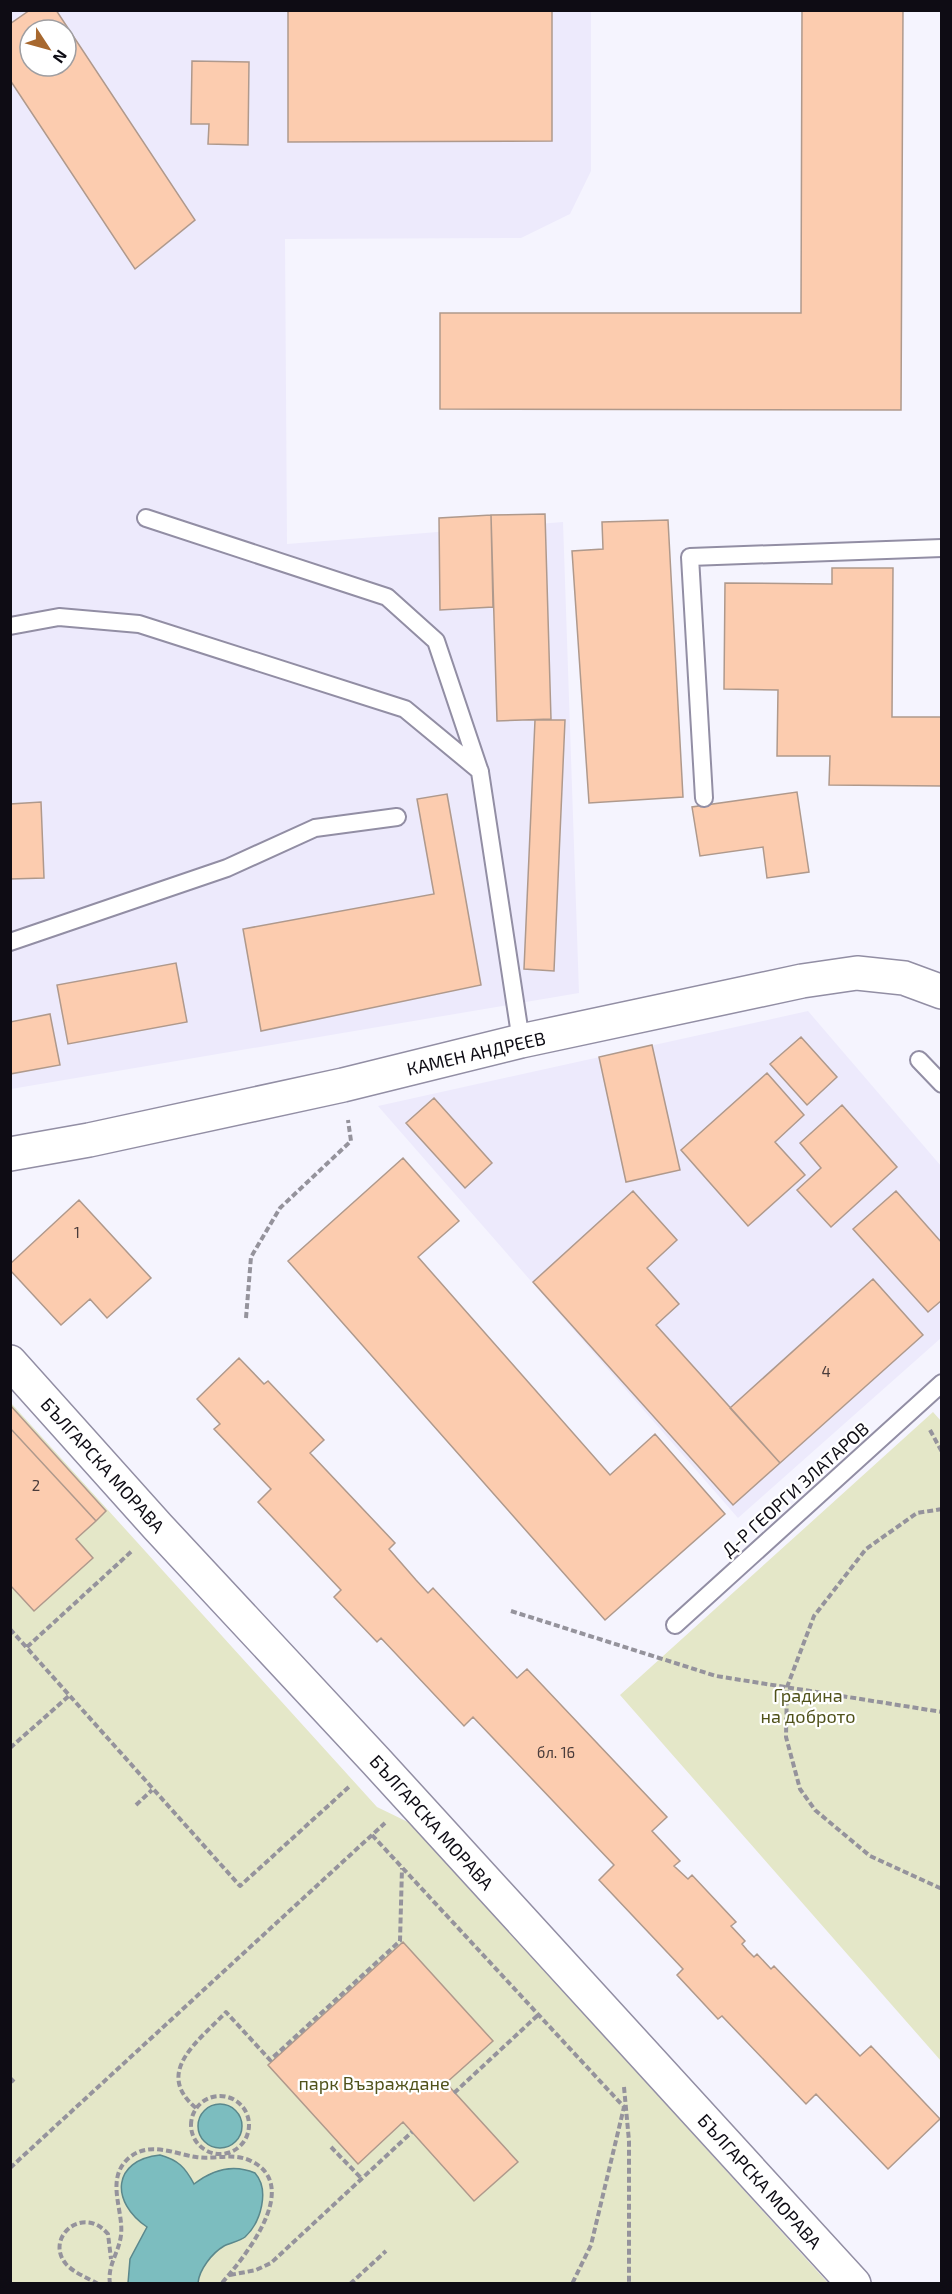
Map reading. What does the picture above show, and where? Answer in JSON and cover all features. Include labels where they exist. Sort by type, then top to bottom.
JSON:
[{"type":"street","name":"КАМЕН АНДРЕЕВ","points":[[10,1154],[89,1140],[343,1085],[521,1041],[802,981],[857,973],[904,978],[942,992]]},
{"type":"street","name":"БЪЛГАРСКА МОРАВА","points":[[10,1362],[844,2273]]},
{"type":"lane","points":[[146,518],[387,597],[436,640],[480,772],[521,1041]]},
{"type":"lane","points":[[704,798],[690,557],[942,548]]},
{"type":"lane","points":[[10,626],[59,617],[139,624],[405,709],[480,772]]},
{"type":"lane","points":[[10,942],[227,868],[315,828],[397,817]]},
{"type":"lane","points":[[919,1060],[942,1084]]},
{"type":"lane","name":"Д-Р ГЕОРГИ ЗЛАТАРОВ","points":[[675,1625],[942,1383]]},
{"type":"path","points":[[246,1318],[251,1257],[280,1208],[351,1141],[343,1085]]},
{"type":"path","points":[[942,1509],[917,1513],[866,1549],[814,1616],[787,1687],[786,1737],[800,1789],[815,1810],[836,1830],[870,1856],[942,1889]]},
{"type":"path","points":[[27,1647],[107,1574]]},
{"type":"path","points":[[511,1611],[716,1676],[942,1712]]},
{"type":"path","points":[[10,1629],[240,1886],[345,1790]]},
{"type":"path","points":[[10,1748],[70,1695]]},
{"type":"path","points":[[136,1805],[152,1790]]},
{"type":"path","points":[[10,2168],[411,1800]]},
{"type":"path","points":[[372,1835],[624,2107]]},
{"type":"path","points":[[196,2108],[180,2090],[177,2078],[181,2062],[226,2012],[270,2060],[400,1941],[402,1868]]},
{"type":"path","points":[[454,2092],[538,2015]]},
{"type":"path","points":[[624,2032],[624,2107],[629,2141],[629,2283]]},
{"type":"path","points":[[111,2263],[121,2236],[117,2182],[121,2168],[130,2157],[161,2148],[196,2157],[222,2156],[242,2146],[248,2137],[250,2128],[245,2110],[239,2102],[221,2095],[212,2097],[196,2108],[192,2117],[193,2136],[206,2151],[222,2156],[250,2161],[264,2170],[270,2182],[271,2201],[264,2224],[245,2257],[221,2283]]},
{"type":"path","points":[[572,2283],[591,2245],[624,2107]]},
{"type":"path","points":[[228,2276],[256,2270],[271,2263],[412,2132]]},
{"type":"path","points":[[331,2147],[361,2178]]},
{"type":"path","points":[[98,2283],[66,2264],[60,2249],[64,2233],[78,2223],[95,2223],[102,2227],[111,2242],[110,2283]]},
{"type":"path","points":[[350,2283],[386,2251]]},
{"type":"shaded area","points":[[11,11],[591,11],[591,171],[570,214],[521,238],[285,239],[287,544],[563,522],[579,993],[11,1089]]},
{"type":"shaded area","points":[[808,1011],[941,1166],[941,1338],[738,1518],[378,1106]]},
{"type":"green space","name":"парк Възраждане","points":[[11,1403],[377,1807],[412,1824],[828,2283],[11,2283]]},
{"type":"green space","name":"Градина на доброто","points":[[933,1412],[942,1422],[941,2061],[620,1695]]},
{"type":"water","points":[[220,2104],[229,2105],[236,2110],[241,2117],[241,2135],[236,2142],[229,2147],[220,2148],[211,2147],[204,2142],[199,2135],[198,2126],[199,2117],[204,2110],[211,2105]]},
{"type":"water","points":[[160,2155],[180,2165],[194,2184],[208,2175],[230,2168],[255,2173],[260,2180],[262,2206],[251,2231],[245,2237],[224,2246],[215,2253],[204,2267],[198,2283],[128,2283],[130,2259],[147,2227],[127,2206],[122,2195],[122,2184],[125,2173],[133,2165],[144,2159]]},
{"type":"building","points":[[30,10],[56,10],[61,18],[19,18]]},
{"type":"building","points":[[288,10],[552,10],[552,141],[288,142]]},
{"type":"building","points":[[802,10],[903,10],[901,410],[440,409],[440,313],[801,313]]},
{"type":"building","points":[[18,18],[18,78],[78,78],[78,43],[195,220],[135,269],[10,80],[10,24]]},
{"type":"building","points":[[192,61],[249,62],[248,145],[208,144],[209,124],[191,124]]},
{"type":"building","points":[[545,514],[551,719],[497,721],[491,515]]},
{"type":"building","points":[[491,515],[493,607],[440,610],[439,518]]},
{"type":"building","points":[[668,520],[683,797],[589,803],[572,551],[603,549],[602,522]]},
{"type":"building","points":[[832,568],[893,568],[892,717],[942,717],[942,786],[829,785],[830,756],[777,756],[778,690],[724,689],[725,583],[832,584]]},
{"type":"building","points":[[535,720],[565,720],[554,971],[524,969]]},
{"type":"building","points":[[797,792],[809,872],[767,878],[763,847],[700,856],[692,807]]},
{"type":"building","points":[[447,794],[481,985],[261,1031],[243,929],[434,894],[417,799]]},
{"type":"building","points":[[41,802],[44,878],[10,879],[10,804]]},
{"type":"building","points":[[176,963],[187,1022],[68,1044],[57,985]]},
{"type":"building","points":[[50,1014],[60,1065],[10,1074],[10,1022]]},
{"type":"building","points":[[801,1037],[837,1077],[807,1105],[770,1064]]},
{"type":"building","points":[[652,1045],[680,1170],[626,1182],[599,1057]]},
{"type":"building","points":[[767,1073],[804,1115],[775,1142],[805,1175],[748,1226],[681,1150]]},
{"type":"building","points":[[434,1098],[492,1163],[465,1188],[406,1123]]},
{"type":"building","points":[[842,1105],[897,1167],[831,1227],[797,1190],[821,1168],[800,1143]]},
{"type":"building","points":[[403,1158],[459,1221],[418,1257],[610,1475],[655,1434],[725,1514],[605,1620],[288,1261]]},
{"type":"building","points":[[633,1191],[677,1240],[647,1268],[679,1304],[656,1325],[780,1463],[733,1505],[533,1282]]},
{"type":"building","points":[[896,1191],[942,1243],[942,1300],[928,1312],[853,1229]]},
{"type":"building","points":[[79,1200],[151,1278],[107,1318],[90,1299],[61,1325],[10,1270],[10,1264]]},
{"type":"building","points":[[873,1279],[923,1335],[780,1463],[730,1408]]},
{"type":"building","points":[[239,1358],[264,1384],[268,1381],[324,1440],[310,1453],[395,1543],[389,1549],[428,1593],[433,1588],[517,1678],[527,1669],[667,1817],[652,1831],[680,1861],[674,1866],[688,1879],[692,1875],[736,1922],[731,1926],[745,1941],[742,1944],[747,1950],[754,1957],[757,1954],[771,1969],[774,1966],[860,2056],[871,2046],[940,2119],[888,2169],[816,2094],[806,2104],[722,2016],[718,2019],[677,1975],[683,1969],[599,1880],[614,1865],[473,1717],[464,1726],[381,1638],[377,1642],[334,1597],[341,1590],[258,1502],[271,1489],[214,1429],[220,1424],[197,1399]]},
{"type":"building","points":[[10,1405],[106,1511],[96,1521],[10,1428]]},
{"type":"building","points":[[10,1428],[96,1521],[76,1539],[93,1558],[34,1611],[10,1585]]},
{"type":"building","points":[[403,1942],[493,2041],[446,2083],[518,2162],[474,2201],[403,2122],[358,2164],[268,2065]]}]
